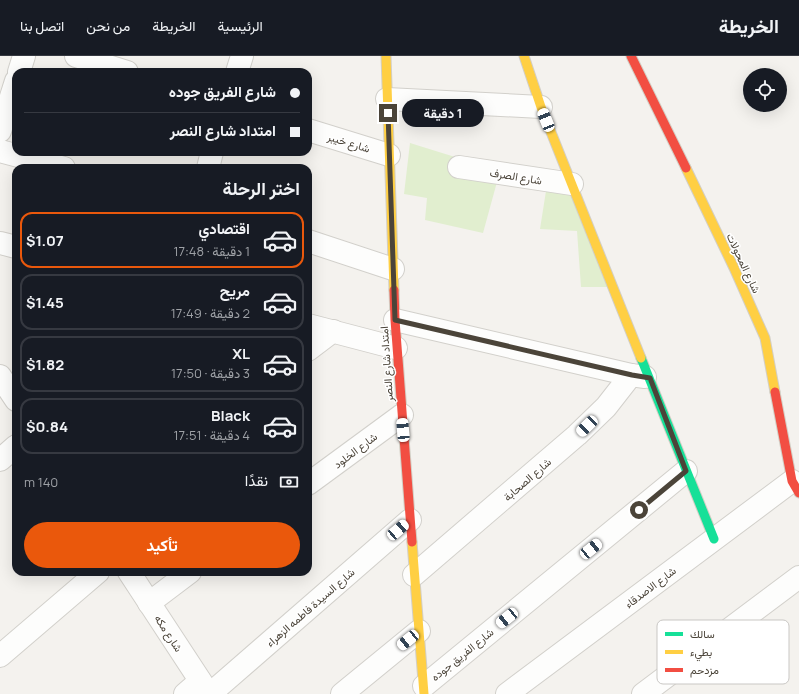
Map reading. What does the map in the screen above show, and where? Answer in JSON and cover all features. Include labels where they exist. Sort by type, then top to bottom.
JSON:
[{"type":"street","points":[[20,68],[24,56]]},
{"type":"street","points":[[76,56],[114,68]]},
{"type":"street","points":[[129,68],[134,56]]},
{"type":"street","points":[[238,68],[242,56]]},
{"type":"street","name":"امتداد شارع النصر","points":[[386,56],[396,348],[424,690]]},
{"type":"street","points":[[524,56],[541,106],[572,184],[641,377],[686,471],[714,539]]},
{"type":"street","name":"شارع المحولات","points":[[631,56],[734,268],[765,338],[796,487]]},
{"type":"street","points":[[0,131],[12,94]]},
{"type":"street","points":[[387,99],[541,106]]},
{"type":"street","name":"شارع خيبر","points":[[312,131],[389,155]]},
{"type":"street","points":[[0,150],[12,153]]},
{"type":"street","points":[[21,156],[50,164]]},
{"type":"street","name":"شارع الصرف","points":[[459,167],[572,184]]},
{"type":"street","points":[[312,242],[393,269]]},
{"type":"street","points":[[0,243],[12,246]]},
{"type":"street","points":[[395,320],[641,377]]},
{"type":"street","points":[[312,325],[396,348]]},
{"type":"street","points":[[312,347],[334,331]]},
{"type":"street","points":[[0,376],[12,394]]},
{"type":"street","name":"شارع الصحابة","points":[[414,575],[577,435],[606,407],[641,377]]},
{"type":"street","name":"شارع الخلود","points":[[312,481],[402,415]]},
{"type":"street","points":[[0,460],[12,450]]},
{"type":"street","name":"شارع الفريق جوده","points":[[424,690],[686,471]]},
{"type":"street","name":"شارع الاصدقاء","points":[[507,694],[714,539],[796,487]]},
{"type":"street","name":"شارع السيدة فاطمه الزهراء","points":[[201,691],[410,520]]},
{"type":"street","points":[[0,656],[93,576]]},
{"type":"street","name":"شارع مكه","points":[[132,576],[149,602],[201,691]]},
{"type":"street","points":[[149,602],[185,576]]},
{"type":"street","points":[[742,620],[799,577]]},
{"type":"street","points":[[342,694],[419,631]]},
{"type":"street","points":[[644,694],[657,684]]},
{"type":"green space","points":[[410,143],[500,171],[483,233],[425,220],[427,198],[404,194]]},
{"type":"green space","points":[[579,190],[611,287],[581,287],[577,231],[540,229],[546,191]]},
{"type":"traffic: fast","points":[[641,358],[714,539]]},
{"type":"traffic: slow","points":[[386,56],[394,290]]},
{"type":"traffic: slow","points":[[524,56],[541,107],[641,358]]},
{"type":"traffic: slow","points":[[686,168],[734,268],[765,338],[775,392]]},
{"type":"traffic: slow","points":[[412,542],[424,694]]},
{"type":"traffic: jam","points":[[631,56],[686,168]]},
{"type":"traffic: jam","points":[[394,290],[412,542]]},
{"type":"traffic: jam","points":[[775,392],[792,481],[799,493]]},
{"type":"route","points":[[388,113],[395,320],[650,378],[686,471],[639,510]]}]
